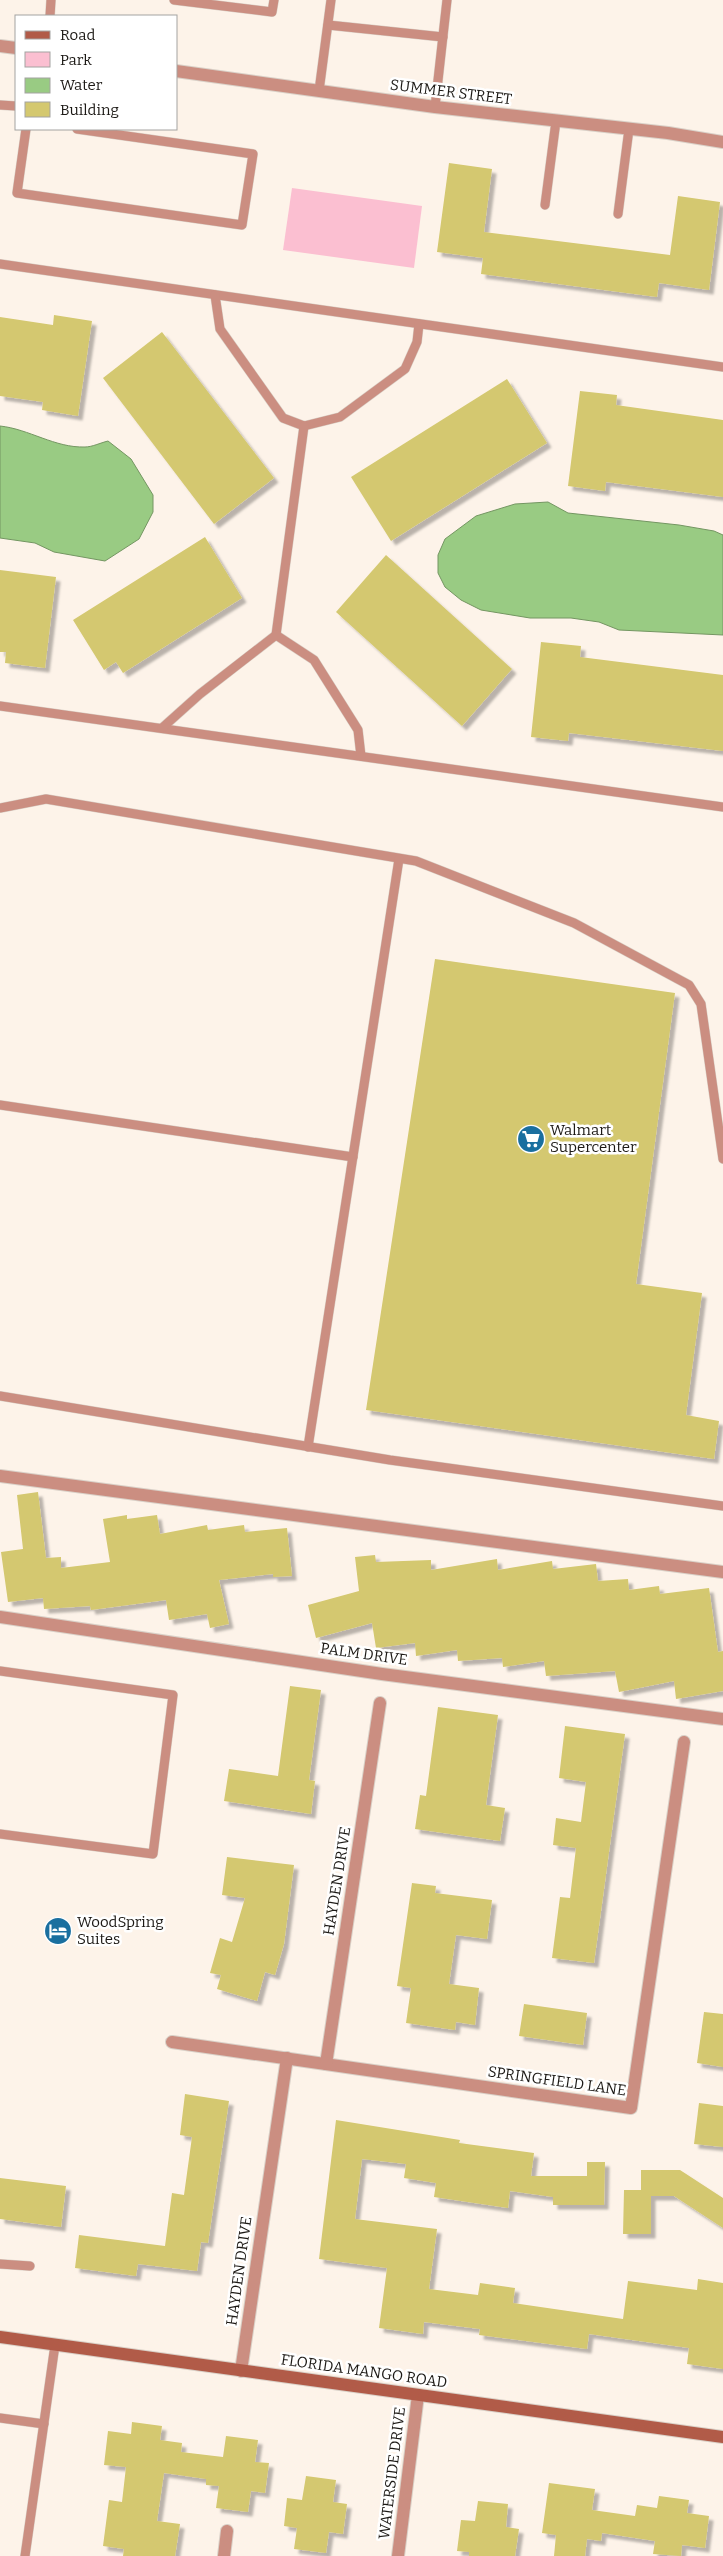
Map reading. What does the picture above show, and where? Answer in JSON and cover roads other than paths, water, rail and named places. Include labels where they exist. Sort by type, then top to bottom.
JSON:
[{"type":"street","points":[[0,46],[15,48]]},
{"type":"street","name":"SUMMER STREET","points":[[178,71],[435,107],[629,129],[723,142]]},
{"type":"street","points":[[0,1476],[723,1572]]},
{"type":"street","name":"PALM DRIVE","points":[[0,1617],[372,1672],[723,1719]]},
{"type":"street","name":"HAYDEN DRIVE","points":[[326,2064],[380,1703]]},
{"type":"street","name":"SPRINGFIELD LANE","points":[[172,2042],[631,2108],[684,1742]]},
{"type":"street","name":"HAYDEN DRIVE","points":[[241,2370],[287,2058]]},
{"type":"street","name":"FLORIDA MANGO ROAD","points":[[0,2337],[723,2437]]},
{"type":"street","name":"WATERSIDE DRIVE","points":[[398,2556],[418,2395]]},
{"type":"street","points":[[224,2556],[227,2531]]},
{"type":"lane","points":[[50,15],[51,0]]},
{"type":"lane","points":[[174,0],[272,12],[274,0]]},
{"type":"lane","points":[[319,91],[331,0]]},
{"type":"lane","points":[[435,107],[447,0]]},
{"type":"lane","points":[[328,25],[443,37]]},
{"type":"lane","points":[[0,105],[15,106]]},
{"type":"lane","points":[[545,205],[556,121]]},
{"type":"lane","points":[[618,214],[629,129]]},
{"type":"lane","points":[[26,130],[17,193],[242,225],[253,154],[84,130]]},
{"type":"lane","points":[[0,264],[723,367]]},
{"type":"lane","points":[[215,295],[220,329],[283,418],[304,426],[340,417],[404,369],[417,342],[419,324]]},
{"type":"lane","points":[[162,728],[200,694],[276,635],[304,426]]},
{"type":"lane","points":[[276,635],[314,660],[358,730],[361,756]]},
{"type":"lane","points":[[0,706],[723,807]]},
{"type":"lane","points":[[0,808],[46,799],[416,861],[574,923],[689,984],[701,1004],[723,1159]]},
{"type":"lane","points":[[308,1446],[399,859]]},
{"type":"lane","points":[[0,1106],[353,1157]]},
{"type":"lane","points":[[0,1396],[308,1446],[723,1506]]},
{"type":"lane","points":[[0,1671],[173,1695],[153,1854],[0,1834]]},
{"type":"lane","points":[[0,2264],[30,2266]]},
{"type":"lane","points":[[25,2556],[56,2345]]},
{"type":"lane","points":[[0,2418],[44,2424]]},
{"type":"water","points":[[0,426],[74,447],[88,447],[108,441],[131,459],[153,495],[153,512],[139,539],[105,561],[54,552],[35,543],[0,538]]},
{"type":"water","points":[[548,502],[568,513],[679,525],[714,531],[723,535],[723,635],[619,630],[599,622],[571,618],[530,618],[481,610],[461,600],[445,587],[438,573],[438,555],[445,539],[476,516],[515,504]]},
{"type":"place","name":"Walmart Supercenter","points":[[531,1139]]},
{"type":"place","name":"WoodSpring Suites","points":[[58,1931]]}]
